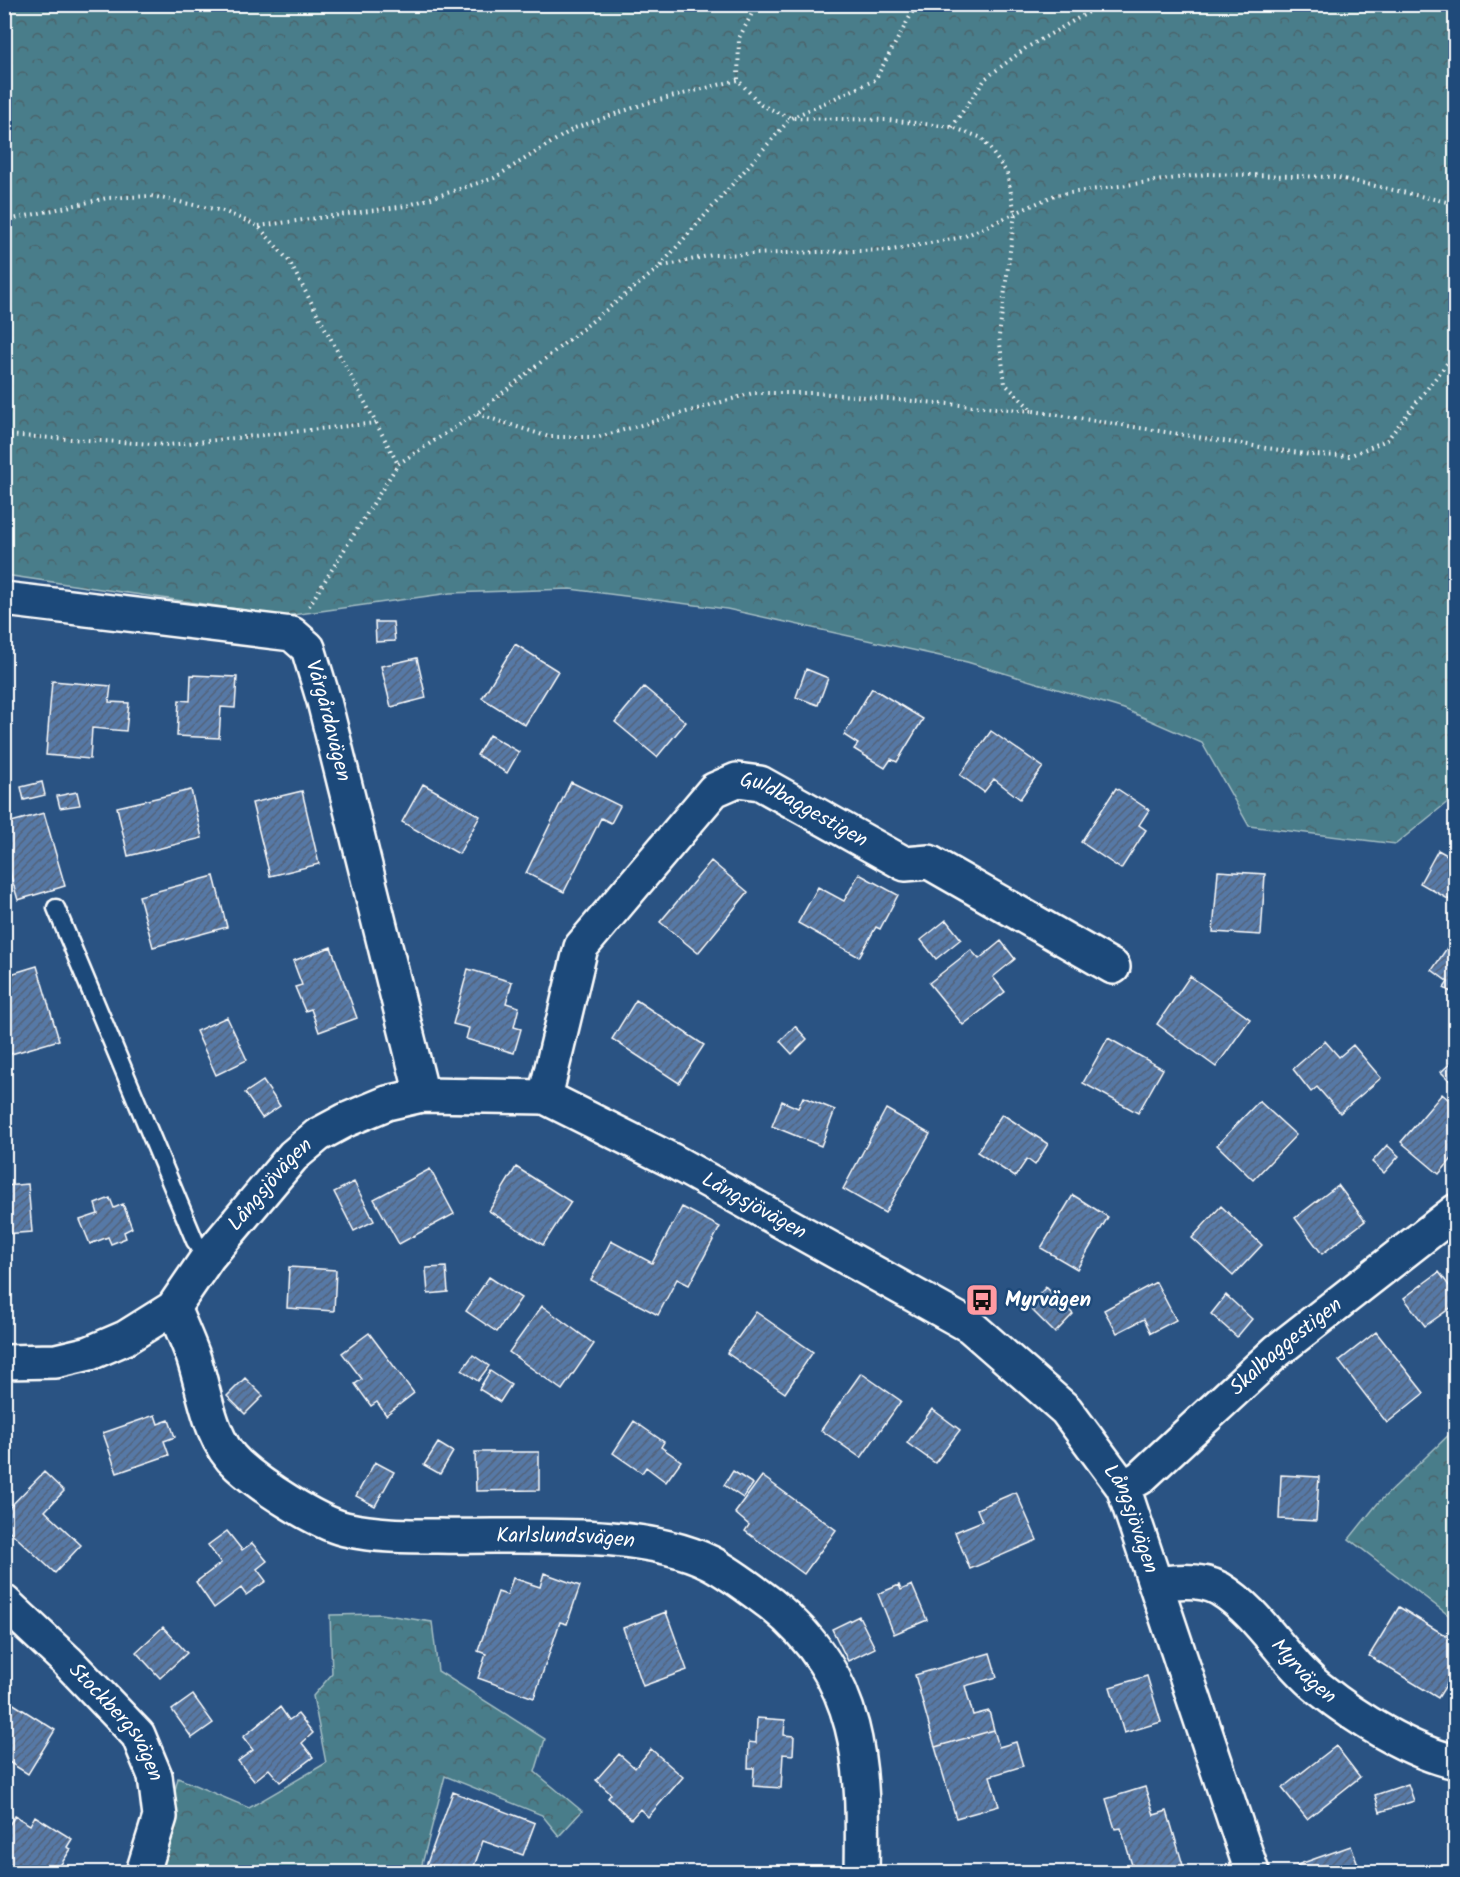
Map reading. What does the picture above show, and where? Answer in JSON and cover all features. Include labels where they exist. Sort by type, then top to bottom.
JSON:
[{"type":"street","name":"Vårgårdavägen","points":[[4,599],[292,634],[308,648],[324,701],[422,1095]]},
{"type":"street","name":"Guldbaggestigen","points":[[546,1097],[581,947],[714,790],[737,780],[760,783],[905,864],[929,862],[1113,967]]},
{"type":"street","name":"Långsjövägen","points":[[4,1362],[56,1361],[90,1353],[125,1338],[173,1308],[208,1257],[293,1156],[318,1135],[345,1120],[387,1103],[422,1095],[546,1097],[671,1160],[970,1326],[1066,1410],[1123,1486],[1157,1584],[1234,1825],[1252,1872]]},
{"type":"street","name":"Skalbaggestigen","points":[[1123,1486],[1140,1478],[1277,1351],[1455,1211]]},
{"type":"street","name":"Karlslundsvägen","points":[[173,1308],[192,1356],[215,1431],[237,1464],[304,1511],[343,1528],[382,1535],[621,1539],[667,1548],[710,1563],[751,1589],[791,1620],[825,1665],[843,1696],[854,1728],[861,1767],[862,1872]]},
{"type":"street","name":"Myrvägen","points":[[1157,1584],[1182,1581],[1219,1588],[1253,1617],[1318,1688],[1366,1722],[1438,1758],[1455,1762]]},
{"type":"street","name":"Stockbergsvägen","points":[[4,1602],[67,1661],[138,1735],[155,1776],[160,1817],[143,1872]]},
{"type":"lane","points":[[56,908],[195,1241],[208,1257]]},
{"type":"path","points":[[758,4],[738,38],[738,80],[761,105],[791,118],[888,120],[952,127],[982,138],[1007,173],[1015,213],[999,336],[1005,384],[1033,411]]},
{"type":"path","points":[[292,634],[398,464],[476,414],[660,267],[791,118],[875,80],[917,4]]},
{"type":"path","points":[[952,127],[986,78],[1026,48],[1103,4]]},
{"type":"path","points":[[258,226],[406,206],[494,178],[575,128],[647,103],[738,80]]},
{"type":"path","points":[[660,267],[712,255],[892,250],[963,237],[1055,195],[1206,174],[1335,177],[1455,204]]},
{"type":"path","points":[[4,221],[107,198],[151,196],[223,211],[258,226],[290,261],[398,464]]},
{"type":"path","points":[[476,414],[549,437],[599,437],[753,393],[818,393],[1033,411],[1311,455],[1349,456],[1387,440],[1455,352]]},
{"type":"path","points":[[4,435],[169,445],[376,423]]},
{"type":"green space","points":[[5,4],[1455,5],[1455,796],[1396,844],[1249,826],[1202,743],[1124,709],[967,662],[727,609],[570,589],[450,593],[285,616],[5,575]]},
{"type":"green space","points":[[1455,1429],[1455,1620],[1349,1539],[1378,1503]]},
{"type":"green space","points":[[380,1614],[432,1622],[438,1671],[545,1739],[535,1772],[582,1811],[559,1836],[542,1815],[445,1776],[420,1872],[154,1872],[178,1778],[249,1808],[326,1763],[313,1696],[332,1674],[330,1615]]},
{"type":"building","points":[[375,622],[393,622],[395,641],[376,642]]},
{"type":"building","points":[[515,644],[558,671],[525,725],[482,698]]},
{"type":"building","points":[[417,658],[426,698],[391,707],[381,666]]},
{"type":"building","points":[[806,669],[828,678],[818,705],[796,697]]},
{"type":"building","points":[[191,675],[237,677],[235,708],[221,707],[219,738],[177,736],[179,700],[190,701]]},
{"type":"building","points":[[52,681],[111,686],[109,702],[129,703],[126,731],[92,728],[90,759],[46,755]]},
{"type":"building","points":[[644,687],[686,722],[657,757],[615,722]]},
{"type":"building","points":[[872,688],[923,719],[897,762],[891,759],[885,768],[854,749],[858,744],[844,735]]},
{"type":"building","points":[[991,731],[1043,767],[1020,799],[994,779],[984,792],[960,775]]},
{"type":"building","points":[[489,735],[519,752],[507,773],[477,755]]},
{"type":"building","points":[[42,782],[45,795],[24,800],[21,787]]},
{"type":"building","points":[[571,782],[620,806],[611,823],[601,818],[564,892],[526,873]]},
{"type":"building","points":[[423,784],[480,816],[459,854],[402,822]]},
{"type":"building","points":[[1116,788],[1149,810],[1139,825],[1146,830],[1121,869],[1081,842]]},
{"type":"building","points":[[191,790],[202,838],[128,856],[117,807]]},
{"type":"building","points":[[302,791],[319,864],[270,876],[252,803]]},
{"type":"building","points":[[77,792],[80,805],[60,808],[57,796]]},
{"type":"building","points":[[44,813],[65,886],[18,900],[4,852],[4,824]]},
{"type":"building","points":[[1438,850],[1456,860],[1455,903],[1420,883]]},
{"type":"building","points":[[711,861],[748,892],[698,953],[660,922]]},
{"type":"building","points":[[1218,871],[1265,874],[1261,935],[1213,932]]},
{"type":"building","points":[[859,874],[898,895],[880,929],[876,927],[859,957],[798,923],[818,887],[844,901]]},
{"type":"building","points":[[214,876],[227,927],[153,947],[139,896]]},
{"type":"building","points":[[946,920],[961,939],[936,959],[921,940]]},
{"type":"building","points":[[1001,941],[1015,959],[993,977],[1005,992],[963,1025],[929,983],[971,950],[979,959]]},
{"type":"building","points":[[1451,942],[1456,946],[1456,995],[1444,988],[1448,982],[1432,970]]},
{"type":"building","points":[[331,947],[357,1018],[319,1032],[311,1009],[305,1011],[295,987],[302,985],[293,961]]},
{"type":"building","points":[[37,966],[59,1040],[11,1054],[4,1035],[4,976]]},
{"type":"building","points":[[468,969],[512,982],[506,1003],[519,1007],[514,1027],[521,1029],[514,1053],[466,1039],[469,1028],[453,1024]]},
{"type":"building","points":[[1190,976],[1250,1019],[1216,1067],[1157,1024]]},
{"type":"building","points":[[636,1000],[704,1045],[679,1083],[612,1039]]},
{"type":"building","points":[[227,1017],[247,1060],[216,1075],[196,1031]]},
{"type":"building","points":[[795,1026],[807,1039],[792,1054],[780,1041]]},
{"type":"building","points":[[1108,1038],[1163,1069],[1138,1113],[1083,1083]]},
{"type":"building","points":[[1325,1041],[1339,1057],[1353,1045],[1381,1078],[1340,1113],[1317,1087],[1311,1092],[1293,1069]]},
{"type":"building","points":[[1456,1058],[1456,1087],[1441,1072]]},
{"type":"building","points":[[263,1081],[280,1106],[262,1118],[245,1093]]},
{"type":"building","points":[[1442,1094],[1456,1106],[1456,1154],[1439,1174],[1401,1142]]},
{"type":"building","points":[[803,1097],[835,1110],[821,1146],[772,1126],[782,1101],[798,1108]]},
{"type":"building","points":[[1259,1101],[1296,1135],[1253,1180],[1217,1145]]},
{"type":"building","points":[[886,1109],[930,1134],[885,1213],[843,1189]]},
{"type":"building","points":[[1002,1114],[1048,1144],[1035,1165],[1027,1159],[1015,1177],[977,1152]]},
{"type":"building","points":[[1387,1145],[1399,1156],[1384,1173],[1372,1162]]},
{"type":"building","points":[[516,1167],[571,1202],[543,1245],[489,1211]]},
{"type":"building","points":[[430,1169],[454,1214],[399,1244],[374,1199]]},
{"type":"building","points":[[354,1182],[374,1221],[354,1231],[334,1192]]},
{"type":"building","points":[[28,1184],[32,1232],[4,1234],[4,1186]]},
{"type":"building","points":[[1338,1185],[1365,1221],[1322,1254],[1295,1218]]},
{"type":"building","points":[[1073,1195],[1108,1217],[1077,1269],[1041,1248]]},
{"type":"building","points":[[110,1198],[114,1208],[123,1204],[132,1228],[124,1232],[126,1238],[111,1244],[108,1237],[90,1244],[80,1220],[98,1214],[95,1204]]},
{"type":"building","points":[[1221,1206],[1262,1245],[1233,1276],[1192,1238]]},
{"type":"building","points":[[682,1207],[720,1227],[689,1285],[677,1279],[658,1315],[591,1280],[611,1241],[652,1263]]},
{"type":"building","points":[[289,1267],[336,1270],[334,1311],[287,1308]]},
{"type":"building","points":[[446,1267],[448,1292],[428,1294],[426,1268]]},
{"type":"building","points":[[1439,1272],[1456,1295],[1456,1304],[1425,1326],[1404,1298]]},
{"type":"building","points":[[489,1277],[521,1298],[497,1332],[466,1311]]},
{"type":"building","points":[[1156,1282],[1176,1320],[1151,1333],[1144,1319],[1117,1333],[1104,1310]]},
{"type":"building","points":[[1046,1287],[1073,1314],[1055,1333],[1028,1306]]},
{"type":"building","points":[[1226,1295],[1252,1319],[1237,1337],[1211,1314]]},
{"type":"building","points":[[542,1306],[594,1344],[562,1390],[509,1352]]},
{"type":"building","points":[[756,1312],[813,1352],[785,1393],[727,1353]]},
{"type":"building","points":[[1376,1332],[1424,1393],[1387,1423],[1339,1361]]},
{"type":"building","points":[[369,1333],[414,1393],[386,1415],[377,1402],[371,1406],[355,1384],[362,1379],[342,1353]]},
{"type":"building","points":[[473,1355],[489,1366],[478,1381],[462,1370]]},
{"type":"building","points":[[490,1371],[511,1385],[500,1402],[479,1389]]},
{"type":"building","points":[[861,1373],[901,1401],[861,1458],[821,1430]]},
{"type":"building","points":[[245,1378],[263,1396],[245,1414],[227,1396]]},
{"type":"building","points":[[932,1409],[960,1430],[935,1463],[907,1443]]},
{"type":"building","points":[[155,1415],[158,1424],[169,1420],[175,1437],[164,1441],[169,1455],[117,1473],[103,1433]]},
{"type":"building","points":[[634,1421],[664,1442],[661,1447],[681,1461],[666,1482],[646,1467],[642,1473],[613,1453]]},
{"type":"building","points":[[438,1443],[453,1452],[440,1474],[424,1465]]},
{"type":"building","points":[[475,1452],[539,1452],[539,1490],[476,1491]]},
{"type":"building","points":[[375,1462],[394,1472],[375,1506],[356,1496]]},
{"type":"building","points":[[733,1471],[753,1484],[743,1498],[724,1485]]},
{"type":"building","points":[[44,1472],[64,1491],[45,1511],[81,1545],[55,1573],[4,1526],[4,1513]]},
{"type":"building","points":[[1281,1475],[1319,1477],[1316,1521],[1279,1519]]},
{"type":"building","points":[[762,1476],[836,1530],[804,1574],[745,1531],[749,1525],[735,1513]]},
{"type":"building","points":[[1016,1492],[1037,1540],[970,1569],[955,1532],[982,1521],[977,1509]]},
{"type":"building","points":[[227,1531],[242,1550],[252,1543],[267,1561],[257,1569],[266,1581],[246,1595],[241,1588],[214,1608],[196,1582],[221,1563],[208,1545]]},
{"type":"building","points":[[544,1573],[580,1586],[567,1624],[560,1622],[534,1698],[478,1678],[486,1654],[478,1651],[498,1592],[507,1595],[513,1578],[540,1587]]},
{"type":"building","points":[[899,1585],[901,1590],[912,1585],[927,1620],[894,1634],[878,1594]]},
{"type":"building","points":[[1399,1607],[1456,1642],[1456,1669],[1438,1698],[1369,1656]]},
{"type":"building","points":[[666,1612],[687,1670],[643,1686],[623,1628]]},
{"type":"building","points":[[859,1616],[875,1648],[848,1661],[832,1629]]},
{"type":"building","points":[[163,1627],[187,1653],[160,1678],[136,1652]]},
{"type":"building","points":[[990,1653],[997,1677],[965,1686],[973,1715],[989,1711],[994,1730],[935,1747],[915,1675]]},
{"type":"building","points":[[1147,1676],[1161,1722],[1124,1733],[1110,1687]]},
{"type":"building","points":[[193,1695],[213,1723],[192,1738],[172,1710]]},
{"type":"building","points":[[4,1698],[55,1730],[28,1774],[4,1759]]},
{"type":"building","points":[[280,1707],[289,1720],[298,1714],[313,1733],[302,1743],[313,1757],[280,1782],[269,1769],[254,1781],[238,1761],[253,1750],[243,1737]]},
{"type":"building","points":[[757,1718],[785,1720],[784,1735],[794,1736],[793,1755],[783,1754],[781,1788],[753,1786],[754,1768],[748,1768],[749,1742],[756,1743]]},
{"type":"building","points":[[994,1730],[999,1747],[1016,1742],[1023,1766],[990,1776],[999,1806],[956,1818],[935,1747]]},
{"type":"building","points":[[1336,1746],[1360,1777],[1307,1819],[1282,1788]]},
{"type":"building","points":[[651,1749],[683,1777],[648,1817],[640,1809],[631,1819],[608,1798],[611,1794],[596,1780],[619,1754],[635,1768]]},
{"type":"building","points":[[1408,1784],[1414,1801],[1380,1812],[1375,1795]]},
{"type":"building","points":[[1145,1787],[1154,1815],[1167,1811],[1185,1872],[1134,1872],[1121,1828],[1115,1829],[1106,1799]]},
{"type":"building","points":[[453,1792],[535,1823],[523,1855],[483,1841],[472,1872],[443,1872],[426,1866]]},
{"type":"building","points":[[15,1816],[30,1825],[35,1816],[72,1839],[67,1847],[71,1849],[56,1872],[12,1872],[4,1868],[4,1832]]},
{"type":"building","points":[[1351,1846],[1361,1872],[1299,1872],[1297,1865]]},
{"type":"place","name":"Myrvägen","points":[[982,1300]]}]
